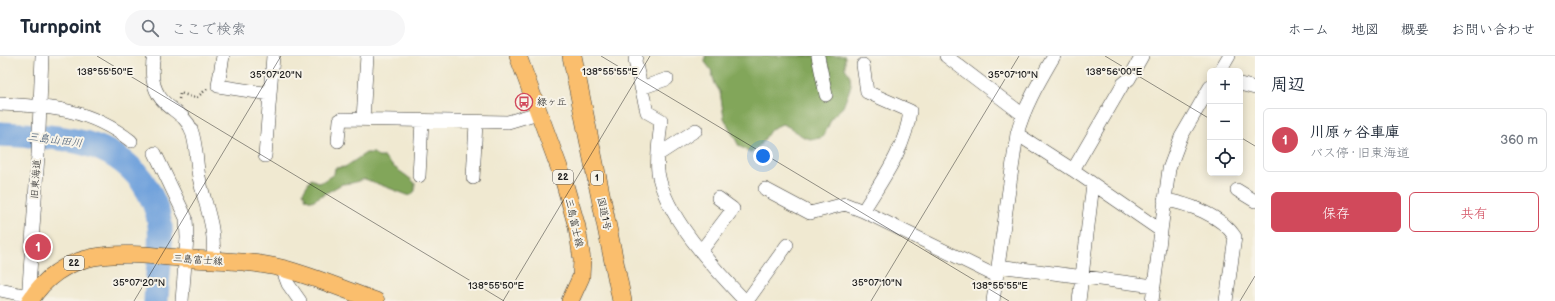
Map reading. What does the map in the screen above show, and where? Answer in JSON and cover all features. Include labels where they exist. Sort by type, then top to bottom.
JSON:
[{"type":"highway","name":"国道1号","points":[[572,56],[622,301]]},
{"type":"main road","name":"三島富士線","points":[[518,56],[563,178],[577,227],[582,260],[581,277],[570,301]]},
{"type":"main road","name":"三島富士線","points":[[29,299],[44,283],[60,270],[76,262],[112,254],[257,264],[282,268],[376,301]]},
{"type":"street","name":"旧東海道","points":[[29,299],[38,155],[42,56]]},
{"type":"street","points":[[154,56],[152,73],[155,90],[159,98],[188,125],[195,142],[200,179],[213,229],[213,261]]},
{"type":"street","points":[[223,56],[218,86],[270,94]]},
{"type":"street","points":[[265,156],[273,56]]},
{"type":"street","points":[[363,119],[367,56]]},
{"type":"street","points":[[636,56],[635,61],[647,112],[661,120],[658,172],[668,201],[683,228],[701,251],[746,301],[787,245]]},
{"type":"street","points":[[818,56],[826,95]]},
{"type":"street","points":[[946,56],[1022,114]]},
{"type":"street","points":[[993,301],[1017,134],[1022,114],[1031,95],[1054,56]]},
{"type":"street","points":[[1074,170],[1123,84],[1129,79],[1142,56]]},
{"type":"street","points":[[1222,68],[1229,56]]},
{"type":"street","points":[[863,65],[868,92],[910,111],[908,126],[896,155],[864,211]]},
{"type":"street","points":[[641,88],[667,78]]},
{"type":"street","points":[[1243,85],[1255,88]]},
{"type":"street","points":[[1152,301],[1169,169],[1181,137],[1207,92]]},
{"type":"street","points":[[0,104],[69,110],[97,119],[115,128],[132,141]]},
{"type":"street","points":[[338,141],[340,120],[342,119],[476,123],[508,122],[538,113]]},
{"type":"street","points":[[419,176],[422,121]]},
{"type":"street","points":[[473,178],[476,123]]},
{"type":"street","points":[[659,154],[696,130]]},
{"type":"street","points":[[1017,134],[1074,170],[1160,230]]},
{"type":"street","points":[[155,153],[186,218],[182,259],[182,301]]},
{"type":"street","points":[[1079,301],[1093,184]]},
{"type":"street","points":[[766,188],[810,213],[845,204],[864,211],[997,271],[1083,277],[1154,286]]},
{"type":"street","points":[[1237,190],[1255,201]]},
{"type":"street","points":[[701,251],[733,209],[718,198]]},
{"type":"street","points":[[1164,200],[1183,202],[1231,229],[1235,237],[1226,301]]},
{"type":"street","points":[[282,268],[288,284],[300,301]]},
{"type":"street","points":[[0,290],[29,299]]},
{"type":"path","points":[[180,93],[196,98]]},
{"type":"green space","points":[[705,56],[845,56],[845,68],[850,76],[851,86],[843,107],[833,116],[823,137],[816,139],[806,138],[782,124],[771,129],[762,143],[751,153],[739,146],[724,118],[720,92],[715,84],[711,70],[705,62]]},
{"type":"green space","points":[[366,153],[374,153],[378,157],[384,157],[415,183],[415,191],[410,196],[365,179],[342,184],[312,201],[306,199],[303,192],[311,179],[320,183],[334,174],[335,168],[345,167]]},
{"type":"waterway","name":"三島山田川","points":[[0,134],[39,136],[77,141],[96,147],[113,155],[128,166],[142,181],[148,191],[156,207],[159,219],[160,244],[156,301]]},
{"type":"place","name":"緑ヶ丘","points":[[524,102]]},
{"type":"place","name":"川原ヶ谷車庫","points":[[38,247]]}]
